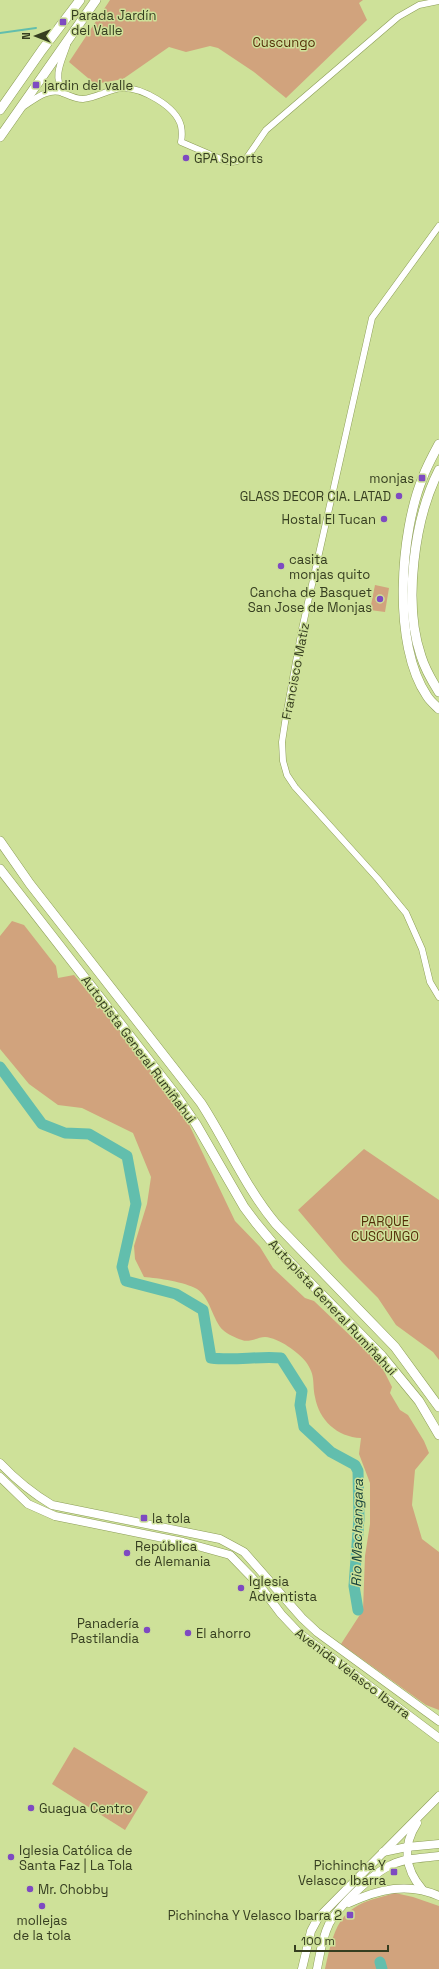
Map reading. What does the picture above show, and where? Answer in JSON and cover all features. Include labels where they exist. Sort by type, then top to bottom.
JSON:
[{"type":"highway","points":[[0,110],[42,50],[80,0]]},
{"type":"highway","points":[[0,137],[96,0]]},
{"type":"highway","points":[[439,444],[422,478],[418,491],[407,537],[403,583],[406,632],[410,655],[427,696],[439,709]]},
{"type":"highway","points":[[439,470],[429,494],[418,533],[414,561],[412,597],[414,621],[420,655],[439,692]]},
{"type":"highway","name":"Autopista General Rumiñahui","points":[[0,842],[30,884],[201,1103],[217,1128],[244,1180],[264,1210],[280,1229],[395,1347],[439,1407]]},
{"type":"highway","name":"Autopista General Rumiñahui","points":[[0,869],[176,1095],[196,1124],[244,1207],[256,1223],[281,1253],[382,1356],[419,1401],[439,1435]]},
{"type":"main road","name":"Avenida Velasco Ibarra","points":[[0,1463],[17,1481],[35,1495],[52,1505],[220,1540],[231,1544],[244,1552],[302,1618],[317,1632],[439,1721]]},
{"type":"main road","name":"Avenida Velasco Ibarra","points":[[0,1477],[28,1504],[55,1516],[183,1542],[230,1555],[260,1586],[281,1614],[299,1633],[439,1738]]},
{"type":"main road","points":[[422,1726],[439,1744]]},
{"type":"main road","points":[[422,1889],[413,1876],[408,1860],[407,1847],[412,1831],[439,1792]]},
{"type":"main road","points":[[302,1969],[311,1931],[318,1918],[381,1853],[424,1813],[439,1796]]},
{"type":"main road","points":[[381,1853],[407,1847],[439,1844]]},
{"type":"main road","points":[[317,1969],[327,1930],[343,1906],[383,1869],[408,1860],[439,1856]]},
{"type":"main road","points":[[343,1906],[376,1891],[404,1887],[422,1889],[439,1896]]},
{"type":"street","points":[[21,108],[41,95],[49,92],[63,93],[72,98],[82,99],[118,89],[142,91],[173,112],[181,126],[181,142],[223,160],[236,162],[246,159],[266,130],[398,18],[419,5],[439,1]]},
{"type":"street","points":[[63,93],[58,84],[58,74],[69,39]]},
{"type":"street","name":"Francisco Matiz","points":[[439,226],[372,318],[302,629],[286,716],[282,752],[287,775],[295,787],[378,879],[406,913],[422,949],[430,982],[439,997]]},
{"type":"green space","name":"Cuscungo","points":[[110,0],[363,0],[359,3],[367,20],[286,98],[254,72],[218,48],[210,46],[186,52],[169,47],[123,79],[95,84],[69,62]]},
{"type":"green space","name":"Cancha de Basquet San Jose de Monjas","points":[[375,585],[389,588],[385,612],[370,610]]},
{"type":"green space","points":[[12,921],[24,925],[56,966],[58,978],[74,975],[129,1042],[185,1116],[235,1221],[260,1247],[273,1268],[305,1298],[314,1301],[381,1365],[392,1387],[390,1393],[400,1410],[408,1415],[424,1441],[429,1453],[415,1470],[412,1505],[422,1539],[439,1552],[439,1710],[426,1705],[341,1644],[363,1610],[365,1556],[370,1524],[370,1483],[359,1454],[361,1438],[352,1437],[337,1431],[325,1420],[317,1405],[311,1371],[306,1362],[293,1350],[270,1338],[262,1337],[245,1341],[232,1336],[220,1326],[205,1298],[197,1289],[179,1282],[144,1277],[135,1259],[134,1246],[147,1204],[151,1177],[133,1133],[82,1108],[58,1105],[29,1084],[0,1049],[0,936]]},
{"type":"green space","name":"PARQUE CUSCUNGO","points":[[364,1149],[439,1200],[439,1360],[433,1352],[396,1325],[378,1298],[342,1262],[298,1210]]},
{"type":"green space","points":[[74,1747],[148,1792],[125,1830],[52,1784]]},
{"type":"green space","points":[[395,1893],[413,1897],[439,1906],[439,1969],[325,1969],[337,1927],[347,1913],[363,1903]]},
{"type":"waterway","points":[[0,33],[36,28]]},
{"type":"waterway","name":"Rio Machangara","points":[[0,1067],[42,1124],[65,1133],[89,1134],[127,1156],[136,1204],[122,1267],[126,1281],[176,1294],[203,1310],[211,1358],[281,1358],[302,1391],[300,1405],[304,1427],[331,1452],[355,1465],[358,1471],[359,1518],[354,1586],[358,1610]]},
{"type":"waterway","name":"Rio Machangara","points":[[380,1962],[382,1969]]},
{"type":"place","name":"Parada Jardín del Valle","points":[[63,22]]},
{"type":"place","name":"jardin del valle","points":[[36,85]]},
{"type":"place","name":"GPA Sports","points":[[186,158]]},
{"type":"place","name":"monjas","points":[[422,478]]},
{"type":"place","name":"GLASS DECOR CIA. LATAD","points":[[399,496]]},
{"type":"place","name":"Hostal El Tucan","points":[[384,519]]},
{"type":"place","name":"casita monjas quito","points":[[281,566]]},
{"type":"place","name":"Cancha de Basquet San Jose de Monjas","points":[[380,599]]},
{"type":"place","name":"la tola","points":[[144,1518]]},
{"type":"place","name":"República de Alemania","points":[[127,1553]]},
{"type":"place","name":"Iglesia Adventista","points":[[241,1588]]},
{"type":"place","name":"Panadería Pastilandia","points":[[147,1630]]},
{"type":"place","name":"El ahorro","points":[[188,1633]]},
{"type":"place","name":"Guagua Centro","points":[[31,1808]]},
{"type":"place","name":"Iglesia Católica de Santa Faz | La Tola","points":[[11,1857]]},
{"type":"place","name":"Pichincha Y Velasco Ibarra","points":[[394,1872]]},
{"type":"place","name":"Mr. Chobby","points":[[30,1889]]},
{"type":"place","name":"mollejas de la tola","points":[[42,1906]]},
{"type":"place","name":"Pichincha Y Velasco Ibarra 2","points":[[350,1915]]}]
